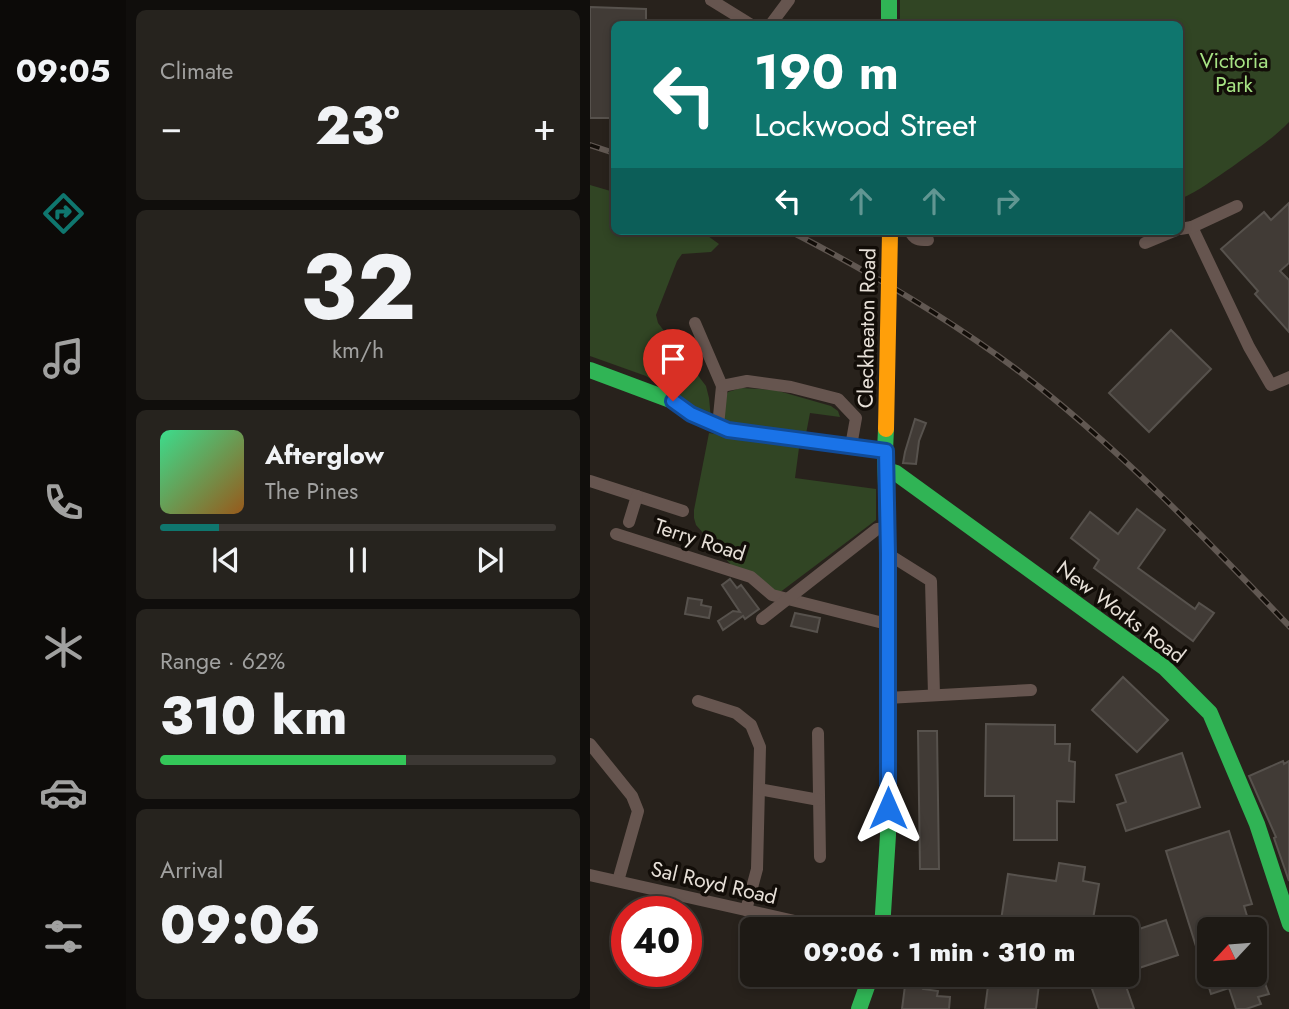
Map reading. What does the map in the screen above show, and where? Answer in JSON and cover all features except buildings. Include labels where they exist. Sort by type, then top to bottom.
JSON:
[{"type":"street","points":[[711,0],[745,21]]},
{"type":"street","points":[[773,21],[789,0]]},
{"type":"street","points":[[889,0],[889,21]]},
{"type":"street","points":[[1237,206],[1186,228],[1271,385],[1289,377]]},
{"type":"street","name":"Cleckheaton Road","points":[[883,917],[888,835],[886,429],[890,235]]},
{"type":"street","points":[[912,235],[919,240],[928,240]]},
{"type":"street","points":[[1145,243],[1164,235]]},
{"type":"street","points":[[695,323],[722,386],[718,426]]},
{"type":"street","points":[[590,370],[673,401],[691,414],[728,430],[886,451]]},
{"type":"street","points":[[722,386],[758,383],[791,387],[838,399],[855,418],[851,446]]},
{"type":"street","name":"New Works Road","points":[[886,470],[896,473],[1123,636],[1165,668],[1210,713],[1257,824],[1289,924]]},
{"type":"street","points":[[590,481],[683,512]]},
{"type":"street","points":[[630,522],[637,496]]},
{"type":"street","points":[[762,619],[877,529],[887,528]]},
{"type":"street","name":"Terry Road","points":[[616,534],[751,577],[772,595],[887,624]]},
{"type":"street","points":[[888,554],[931,582],[934,695]]},
{"type":"street","points":[[887,698],[1030,690]]},
{"type":"street","points":[[698,701],[736,713],[751,725],[760,747],[757,869],[746,910]]},
{"type":"street","points":[[818,733],[820,857]]},
{"type":"street","points":[[590,744],[632,796],[638,811],[618,881]]},
{"type":"street","points":[[759,789],[819,800]]},
{"type":"street","name":"Sal Royd Road","points":[[590,875],[777,917]]},
{"type":"street","points":[[859,1009],[867,987]]},
{"type":"green space","name":"Victoria Park","points":[[900,0],[1289,0],[1289,122],[1232,167],[1183,198],[1183,21],[900,21]]},
{"type":"green space","points":[[590,185],[611,191],[611,235],[707,235],[719,244],[711,252],[682,254],[656,315],[658,323],[706,386],[711,419],[646,376],[590,356]]},
{"type":"green space","points":[[741,388],[775,390],[831,406],[838,411],[840,417],[810,413],[806,434],[722,421],[724,400],[728,392]]},
{"type":"green space","points":[[709,433],[799,448],[795,478],[876,489],[876,520],[779,593],[732,566],[696,525],[694,510]]},
{"type":"railway","points":[[590,145],[611,152]]},
{"type":"railway","points":[[797,235],[934,313],[1053,398],[1158,492],[1290,627]]},
{"type":"traffic: fast","points":[[889,0],[889,21]]},
{"type":"traffic: fast","points":[[590,370],[673,401],[691,414],[728,430],[885,451]]},
{"type":"traffic: fast","points":[[883,917],[888,835],[886,429]]},
{"type":"traffic: fast","points":[[886,470],[896,473],[1165,668],[1210,713],[1257,824],[1290,924]]},
{"type":"traffic: fast","points":[[859,1009],[867,987]]},
{"type":"traffic: slow","points":[[886,429],[890,235]]},
{"type":"route","points":[[673,401],[691,414],[728,430],[886,451],[888,808]]}]
